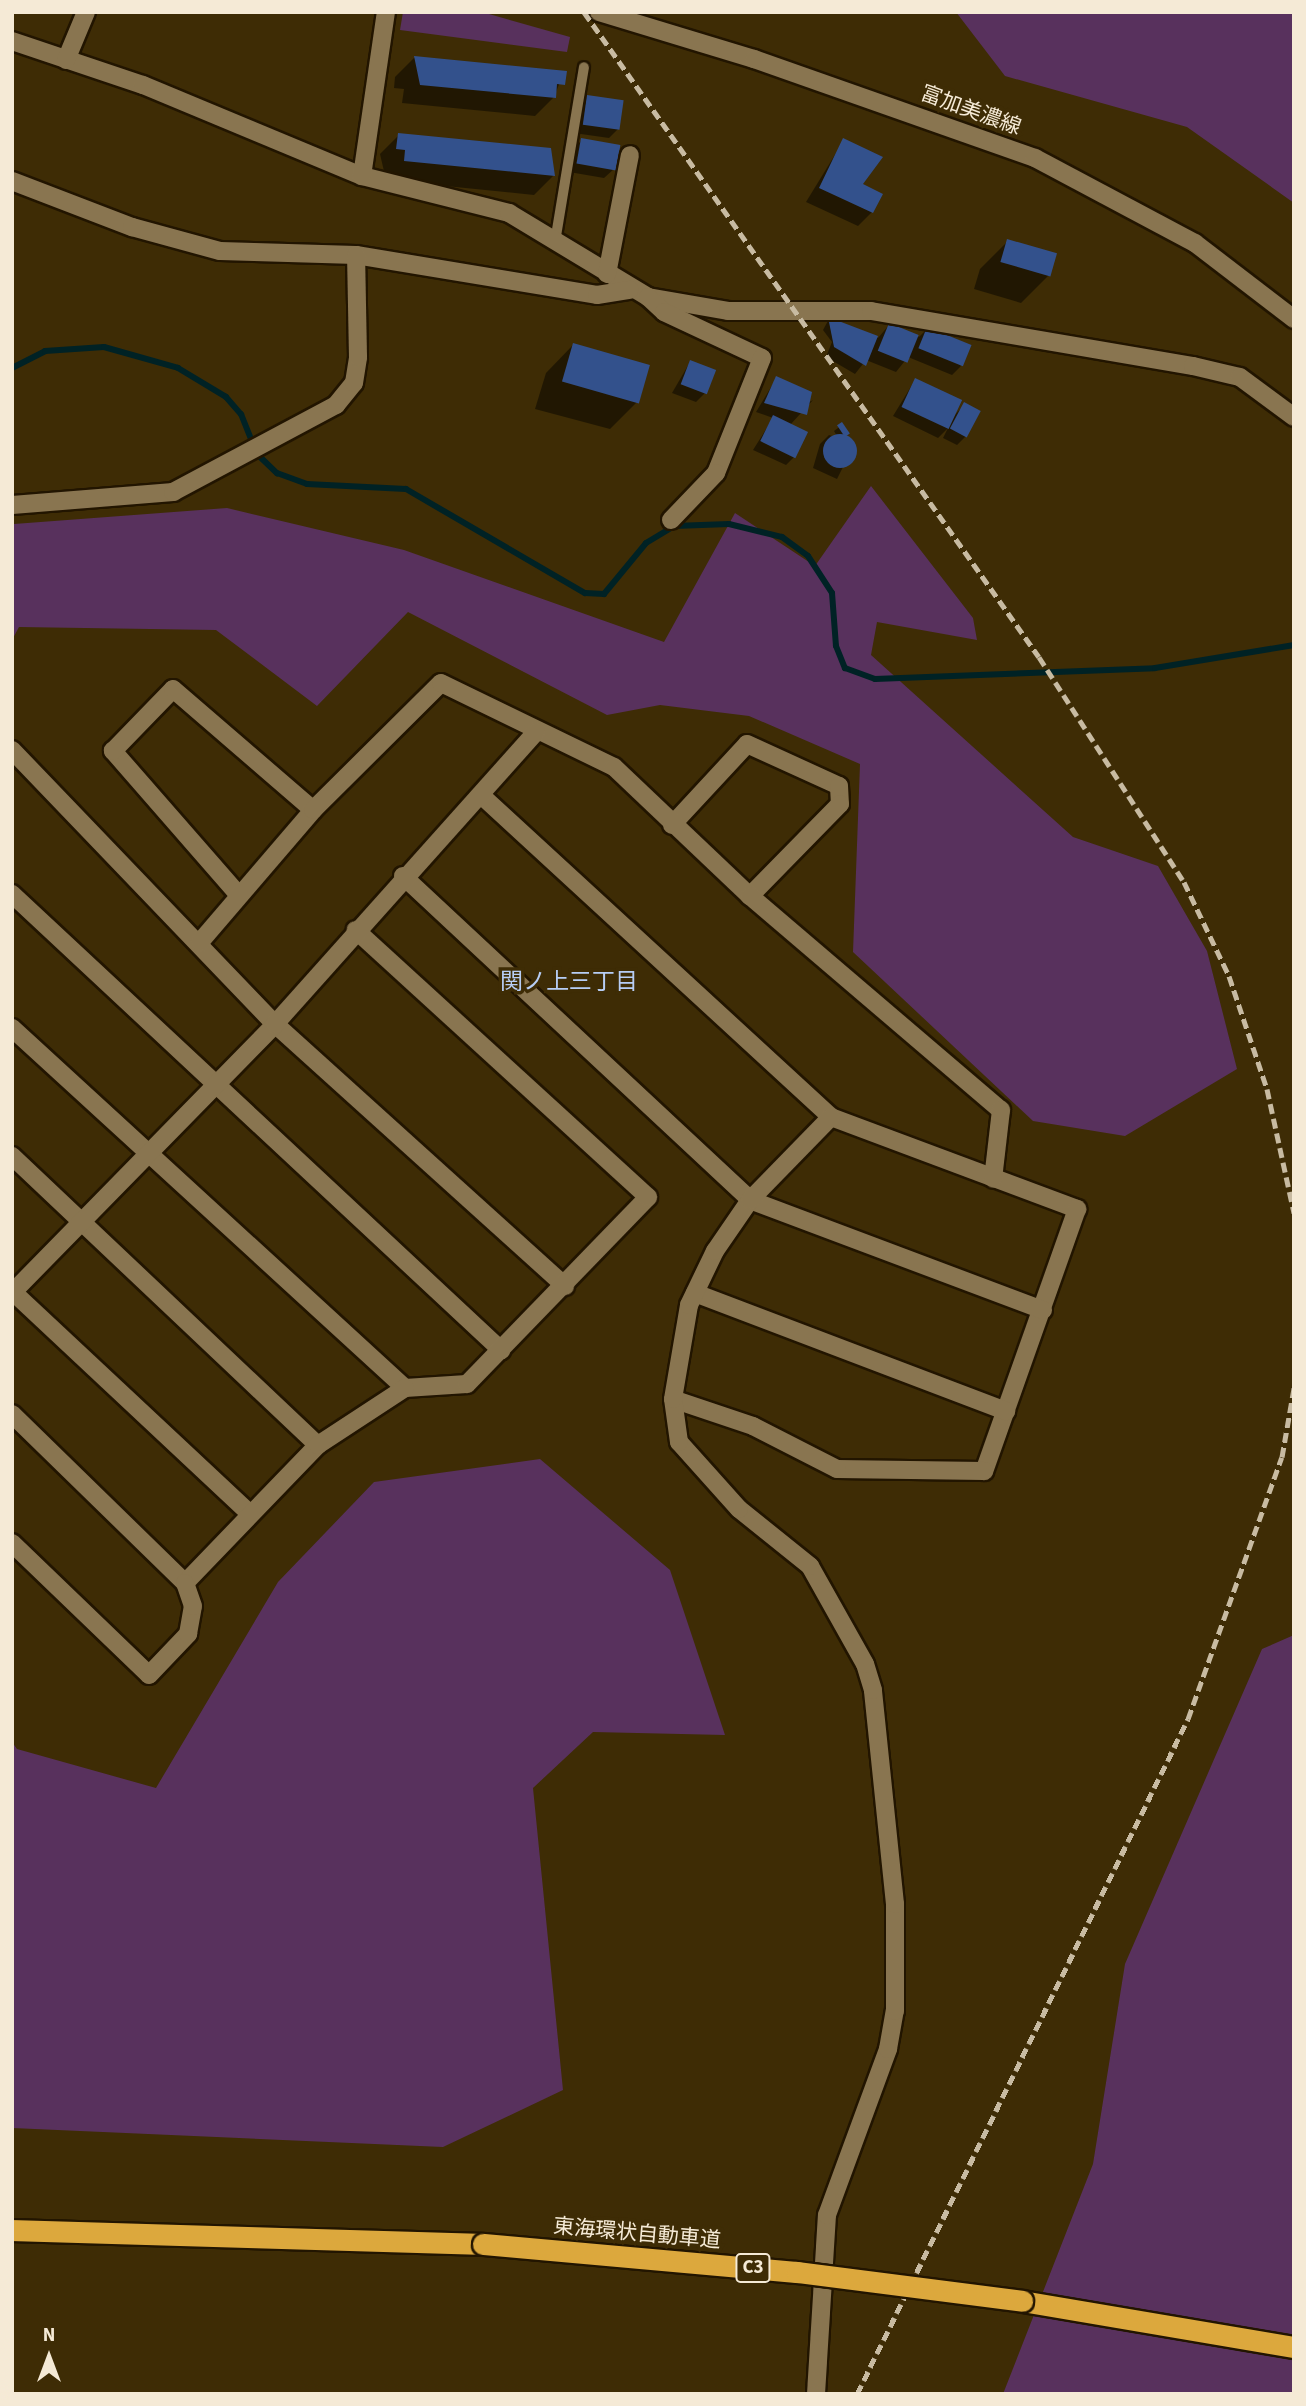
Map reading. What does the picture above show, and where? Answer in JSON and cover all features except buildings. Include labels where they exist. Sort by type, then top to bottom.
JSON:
[{"type":"highway","name":"東海環状自動車道","points":[[12,2230],[483,2244],[797,2272],[1022,2301],[1294,2347]]},
{"type":"street","points":[[66,60],[86,12]]},
{"type":"street","points":[[362,176],[386,12]]},
{"type":"street","name":"富加美濃線","points":[[599,12],[779,67],[1035,158],[1195,243],[1294,319]]},
{"type":"street","points":[[12,41],[143,85],[362,176],[509,214],[556,236],[630,290],[648,297],[729,311],[871,311],[1193,366],[1240,377],[1294,417]]},
{"type":"street","points":[[607,274],[630,155]]},
{"type":"street","points":[[12,181],[132,227],[220,251],[356,255],[597,295],[630,290]]},
{"type":"street","points":[[12,505],[141,500],[173,492],[244,457],[336,405],[354,383],[356,255]]},
{"type":"street","points":[[648,297],[664,312],[762,358],[716,473],[671,520]]},
{"type":"street","points":[[200,942],[237,893],[313,810],[441,683],[536,732],[614,767],[672,825],[750,896],[1001,1110],[993,1178]]},
{"type":"street","points":[[237,893],[113,751],[173,689],[313,810]]},
{"type":"street","points":[[249,1513],[13,1292],[275,1024],[403,876],[482,796],[536,732]]},
{"type":"street","points":[[672,825],[747,744],[839,786],[839,804],[750,896]]},
{"type":"street","points":[[12,750],[200,942],[275,1024],[565,1286]]},
{"type":"street","points":[[482,796],[831,1117],[1077,1209],[984,1471],[837,1469],[753,1426],[673,1399]]},
{"type":"street","points":[[403,876],[750,1200],[1043,1310]]},
{"type":"street","points":[[12,894],[214,1087],[501,1350]]},
{"type":"street","points":[[185,1583],[249,1513],[318,1445],[405,1388],[467,1384],[565,1286],[648,1196],[356,930]]},
{"type":"street","points":[[12,1028],[148,1156],[405,1388]]},
{"type":"street","points":[[816,2394],[827,2215],[888,2049],[895,2011],[895,1904],[873,1690],[866,1664],[810,1566],[739,1508],[679,1442],[673,1399],[695,1293],[750,1200],[831,1117]]},
{"type":"street","points":[[12,1156],[318,1445]]},
{"type":"street","points":[[695,1293],[1006,1411]]},
{"type":"street","points":[[12,1415],[185,1583],[193,1606],[188,1634],[149,1675],[12,1543]]},
{"type":"lane","points":[[556,236],[584,67]]},
{"type":"shaded area","points":[[403,12],[482,12],[570,37],[567,52],[400,30]]},
{"type":"shaded area","points":[[956,12],[1294,12],[1294,203],[1187,127],[1005,76]]},
{"type":"shaded area","points":[[871,486],[973,618],[977,640],[877,622],[871,655],[1073,837],[1158,866],[1207,951],[1237,1069],[1125,1136],[1033,1121],[853,952],[860,764],[749,716],[660,705],[607,715],[408,612],[317,706],[216,630],[19,627],[12,640],[14,524],[227,508],[404,550],[664,642],[735,513],[815,566]]},
{"type":"shaded area","points":[[540,1459],[670,1570],[725,1735],[593,1732],[533,1788],[563,2090],[443,2147],[12,2128],[12,1742],[17,1749],[156,1788],[278,1582],[374,1482]]},
{"type":"shaded area","points":[[1294,1635],[1294,2394],[1003,2394],[1093,2164],[1125,1964],[1262,1649]]},
{"type":"waterway","points":[[12,368],[45,351],[104,347],[178,368],[226,397],[241,414],[257,454],[277,473],[307,484],[406,489],[585,593],[604,594],[646,543],[674,526],[729,524],[782,537],[808,556],[832,593],[836,646],[845,668],[875,679],[1155,668],[1294,645]]},
{"type":"railway","points":[[584,12],[1039,657],[1184,882],[1229,976],[1267,1089],[1294,1213]]},
{"type":"railway","points":[[857,2394],[1188,1719],[1282,1457],[1294,1388]]},
{"type":"district","name":"関ノ上三丁目","points":[[569,982]]}]
